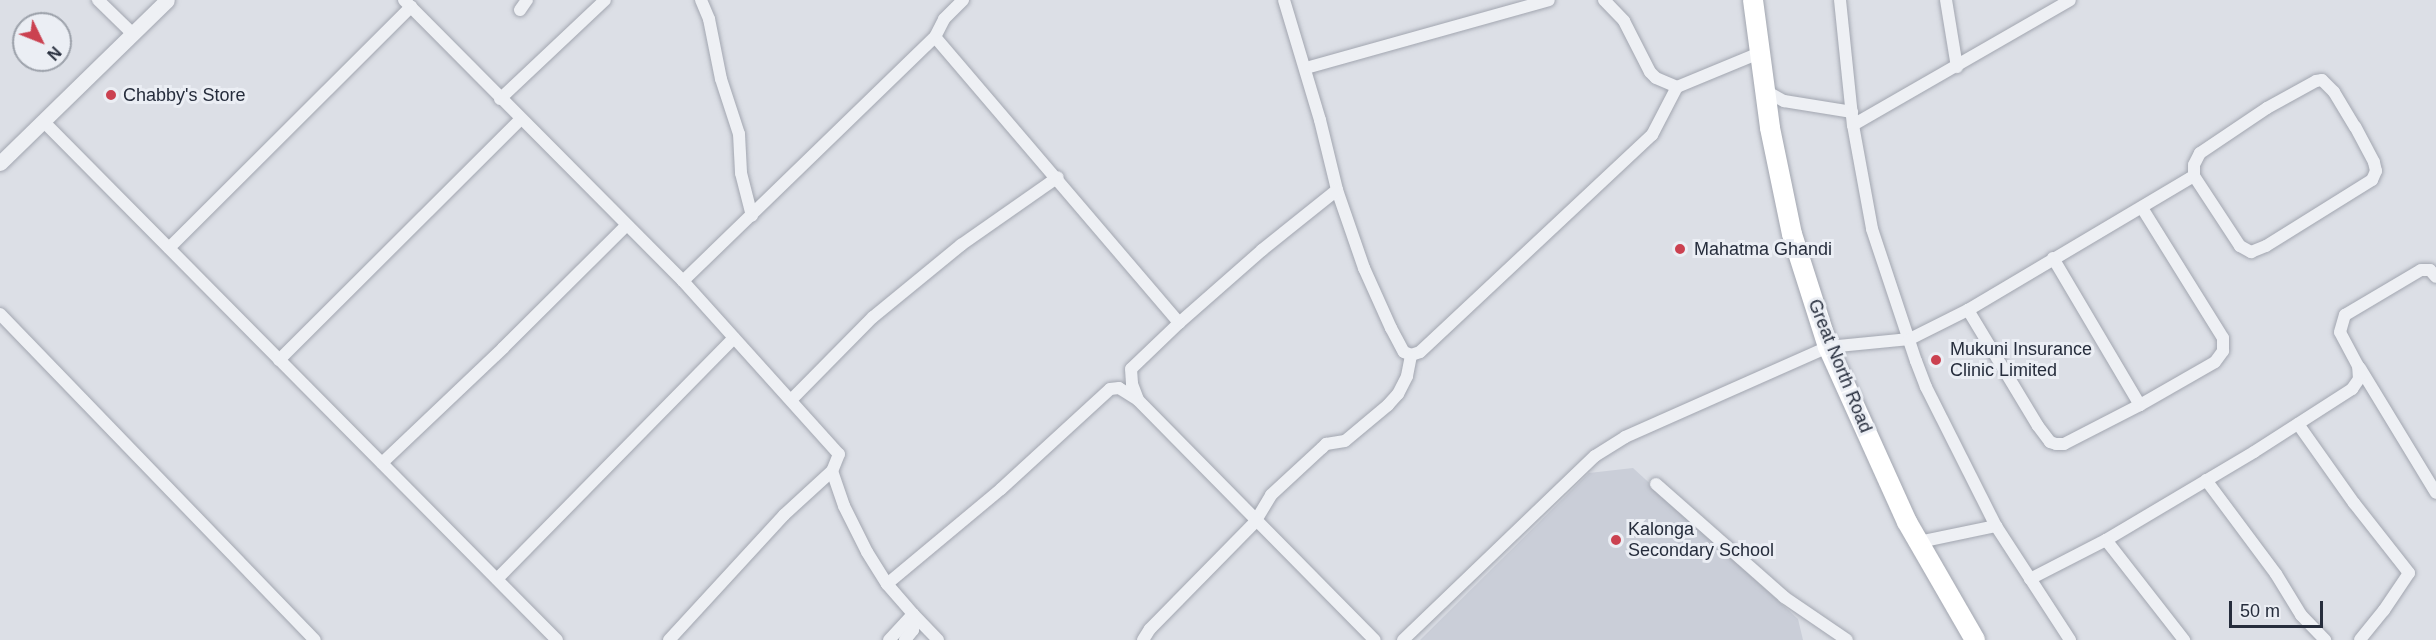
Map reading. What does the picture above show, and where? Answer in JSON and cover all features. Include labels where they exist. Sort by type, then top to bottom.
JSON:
[{"type":"highway","name":"Great North Road","points":[[1753,0],[1764,90],[1792,234],[1828,347],[1875,453],[1919,542],[1974,640]]},
{"type":"street","points":[[98,0],[133,34]]},
{"type":"street","points":[[0,163],[167,0]]},
{"type":"street","points":[[500,99],[605,0]]},
{"type":"street","points":[[700,0],[709,19],[721,79],[739,134],[741,173],[752,216]]},
{"type":"street","points":[[683,281],[935,37],[944,19],[963,0]]},
{"type":"street","points":[[1284,0],[1306,68],[1336,190],[1364,268],[1390,328],[1404,352],[1411,355],[1420,352],[1652,135],[1677,87],[1759,53]]},
{"type":"street","points":[[1306,68],[1549,0]]},
{"type":"street","points":[[1604,0],[1624,21],[1650,72],[1656,78],[1677,87]]},
{"type":"street","points":[[1840,0],[1853,118],[1872,229],[1926,387],[1996,526],[2070,640]]},
{"type":"street","points":[[1946,0],[1956,68]]},
{"type":"street","points":[[1764,90],[1784,101],[1853,118],[1956,68],[2070,0]]},
{"type":"street","points":[[169,248],[407,3],[520,120],[683,281],[792,399],[839,454],[832,471],[784,516],[669,640]]},
{"type":"street","points":[[935,37],[1058,177],[1179,323]]},
{"type":"street","points":[[2322,80],[2334,92],[2374,162],[2376,171],[2372,180],[2266,246],[2251,252],[2240,246],[2194,176],[2194,165],[2200,153],[2267,108],[2316,81],[2322,80]]},
{"type":"street","points":[[279,360],[520,120]]},
{"type":"street","points":[[44,122],[557,640]]},
{"type":"street","points":[[1403,640],[1595,456],[1610,445],[1828,347],[1910,339],[1968,310],[2194,176]]},
{"type":"street","points":[[792,399],[873,317],[961,245],[1058,177]]},
{"type":"street","points":[[887,584],[1001,489],[1179,323],[1262,250],[1336,190]]},
{"type":"street","points":[[1968,310],[2050,441],[2064,444],[2140,405],[2215,362],[2223,351],[2223,338],[2142,208]]},
{"type":"street","points":[[382,464],[626,226]]},
{"type":"street","points":[[2053,258],[2140,405]]},
{"type":"street","points":[[2436,278],[2430,270],[2421,270],[2345,315],[2340,332],[2358,366],[2436,493]]},
{"type":"street","points":[[0,314],[315,640]]},
{"type":"street","points":[[497,579],[734,338]]},
{"type":"street","points":[[1143,640],[1150,629],[1256,522],[1271,495],[1322,448],[1332,442],[1345,441],[1388,405],[1398,394],[1407,376],[1411,355]]},
{"type":"street","points":[[2030,579],[2106,540],[2352,389],[2359,379],[2358,366]]},
{"type":"street","points":[[1131,369],[1132,384],[1138,400]]},
{"type":"street","points":[[1113,387],[1138,400],[1375,640]]},
{"type":"street","points":[[2298,424],[2354,503],[2409,573],[2360,640]]},
{"type":"street","points":[[832,471],[844,506],[887,584],[938,640]]},
{"type":"street","points":[[2206,480],[2276,574],[2301,615],[2325,640]]},
{"type":"street","points":[[1656,484],[1784,597],[1847,640]]},
{"type":"street","points":[[1919,542],[1996,526]]},
{"type":"street","points":[[2106,540],[2184,640]]},
{"type":"street","points":[[889,640],[913,614]]},
{"type":"street","points":[[904,640],[912,630],[913,614]]},
{"type":"shaded area","name":"Kalonga Secondary School","points":[[1633,468],[1798,619],[1803,640],[1420,640],[1589,473]]},
{"type":"place","name":"Chabby's Store","points":[[111,95]]},
{"type":"place","name":"Mahatma Ghandi","points":[[1680,249]]},
{"type":"place","name":"Mukuni Insurance Clinic Limited","points":[[1936,360]]},
{"type":"place","name":"Kalonga Secondary School","points":[[1616,540]]}]
